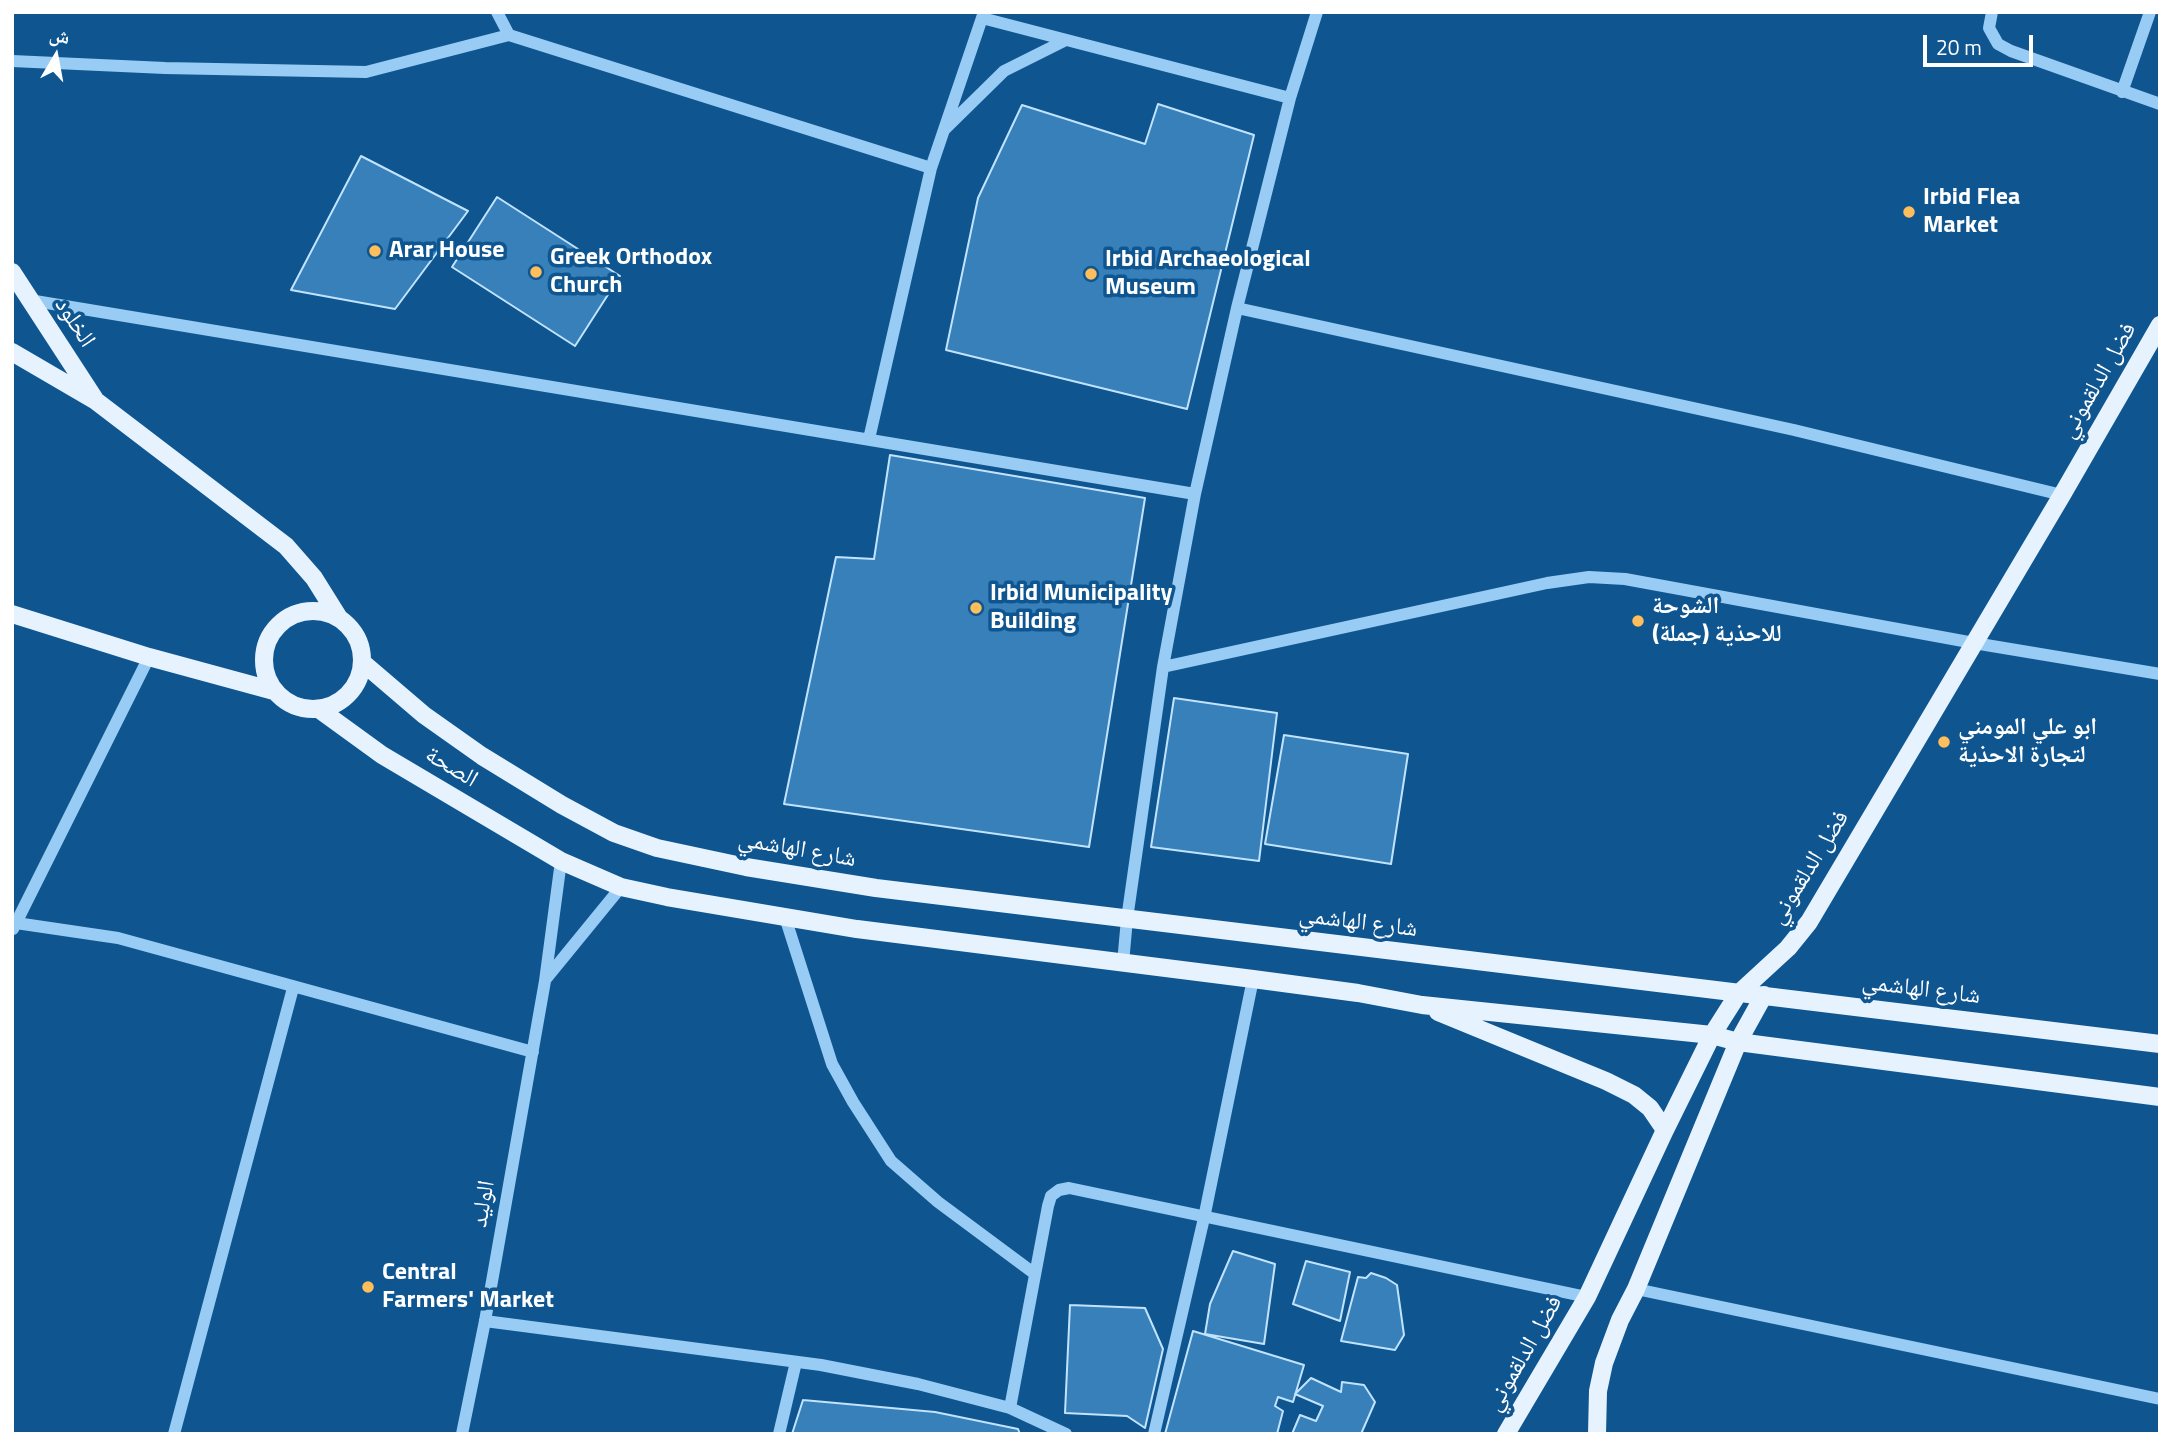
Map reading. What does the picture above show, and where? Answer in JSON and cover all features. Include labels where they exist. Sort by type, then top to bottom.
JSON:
[{"type":"main road","name":"الخلود","points":[[12,272],[96,401]]},
{"type":"main road","name":"فضل الدلقموني","points":[[1506,1434],[1587,1297],[1712,1035],[1738,994],[1788,948],[1809,922],[2062,495],[2153,350],[2160,325]]},
{"type":"main road","points":[[12,352],[96,401],[286,547],[314,578],[360,645],[362,662],[359,679],[350,694],[336,704],[320,710],[302,709],[286,703],[274,691],[265,676],[262,659],[266,642],[275,627],[289,617],[305,612],[323,612],[339,618]]},
{"type":"main road","points":[[12,614],[149,657],[274,691]]},
{"type":"main road","name":"شارع الهاشمي","points":[[362,662],[424,715],[472,749],[562,805],[614,833],[657,848],[747,867],[876,888],[2160,1044]]},
{"type":"main road","name":"الصحة","points":[[320,710],[382,755],[561,862]]},
{"type":"main road","points":[[561,862],[621,887],[857,929],[1358,993],[1422,1005],[1712,1035],[1738,1042],[2160,1097]]},
{"type":"main road","points":[[1597,1434],[1598,1391],[1604,1363],[1620,1320],[1636,1289],[1738,1042],[1764,995]]},
{"type":"main road","points":[[1422,1005],[1625,1090],[1650,1108],[1665,1130]]},
{"type":"street","points":[[497,12],[509,35]]},
{"type":"street","points":[[1123,963],[1163,667],[1195,494],[1237,308],[1290,98],[1317,12]]},
{"type":"street","points":[[1992,12],[1989,28],[1998,44],[2160,104]]},
{"type":"street","points":[[2122,92],[2150,12]]},
{"type":"street","points":[[869,439],[931,168],[983,15],[1066,40],[1290,98]]},
{"type":"street","points":[[12,61],[165,68],[366,72],[509,35],[931,168]]},
{"type":"street","points":[[943,131],[1004,71],[1066,40]]},
{"type":"street","points":[[29,300],[1195,494]]},
{"type":"street","points":[[1237,308],[1794,430],[2062,495]]},
{"type":"street","points":[[1163,667],[1547,583],[1589,577],[1625,579],[2160,674]]},
{"type":"street","points":[[149,657],[14,926],[118,938],[533,1052]]},
{"type":"street","name":"الوليد","points":[[462,1434],[533,1052],[561,862]]},
{"type":"street","name":"الوليد","points":[[545,981],[621,887]]},
{"type":"street","points":[[785,917],[832,1064],[891,1161],[937,1202],[1035,1274]]},
{"type":"street","points":[[1154,1434],[1204,1218],[1253,979]]},
{"type":"street","points":[[174,1434],[293,988]]},
{"type":"street","points":[[1010,1408],[1048,1206],[1051,1196],[1059,1190],[1069,1188],[1587,1297]]},
{"type":"street","points":[[1636,1289],[2160,1399]]},
{"type":"street","points":[[485,1321],[796,1362],[918,1384],[1010,1408],[1066,1434]]},
{"type":"street","points":[[779,1434],[796,1362]]},
{"type":"building","name":"Irbid Archaeological Museum","points":[[1158,104],[1254,135],[1187,409],[946,350],[978,198],[1022,105],[1145,144]]},
{"type":"building","name":"Arar House","points":[[361,156],[468,211],[395,309],[291,290]]},
{"type":"building","name":"Greek Orthodox Church","points":[[497,197],[620,276],[575,346],[452,267]]},
{"type":"building","name":"Irbid Municipality Building","points":[[890,455],[1145,498],[1089,847],[784,804],[836,557],[874,559]]},
{"type":"building","points":[[1174,698],[1277,713],[1259,861],[1151,847]]},
{"type":"building","points":[[1284,735],[1408,754],[1391,864],[1265,844]]},
{"type":"building","points":[[1233,1251],[1275,1264],[1264,1344],[1205,1334],[1210,1304]]},
{"type":"building","points":[[1306,1261],[1350,1272],[1340,1321],[1293,1304]]},
{"type":"building","points":[[1371,1273],[1397,1285],[1404,1335],[1395,1350],[1341,1341],[1358,1277],[1366,1278]]},
{"type":"building","points":[[1070,1305],[1145,1308],[1163,1349],[1145,1428],[1127,1416],[1065,1413]]},
{"type":"building","points":[[1193,1331],[1304,1365],[1293,1402],[1278,1397],[1275,1406],[1283,1411],[1277,1434],[1165,1434]]},
{"type":"building","points":[[1311,1378],[1341,1392],[1342,1382],[1364,1385],[1375,1402],[1361,1434],[1292,1434],[1300,1415],[1316,1421],[1323,1406],[1295,1394]]},
{"type":"building","points":[[803,1400],[935,1412],[1018,1429],[1020,1434],[792,1434]]},
{"type":"place","name":"Irbid Flea Market","points":[[1909,212]]},
{"type":"place","name":"Arar House","points":[[375,251]]},
{"type":"place","name":"Greek Orthodox Church","points":[[536,272]]},
{"type":"place","name":"Irbid Archaeological Museum","points":[[1091,274]]},
{"type":"place","name":"Irbid Municipality Building","points":[[976,608]]},
{"type":"place","name":"الشوحة للاحذية (جملة)","points":[[1638,621]]},
{"type":"place","name":"ابو علي المومني لتجارة الاحذية","points":[[1944,742]]},
{"type":"place","name":"Central Farmers' Market","points":[[368,1287]]}]
